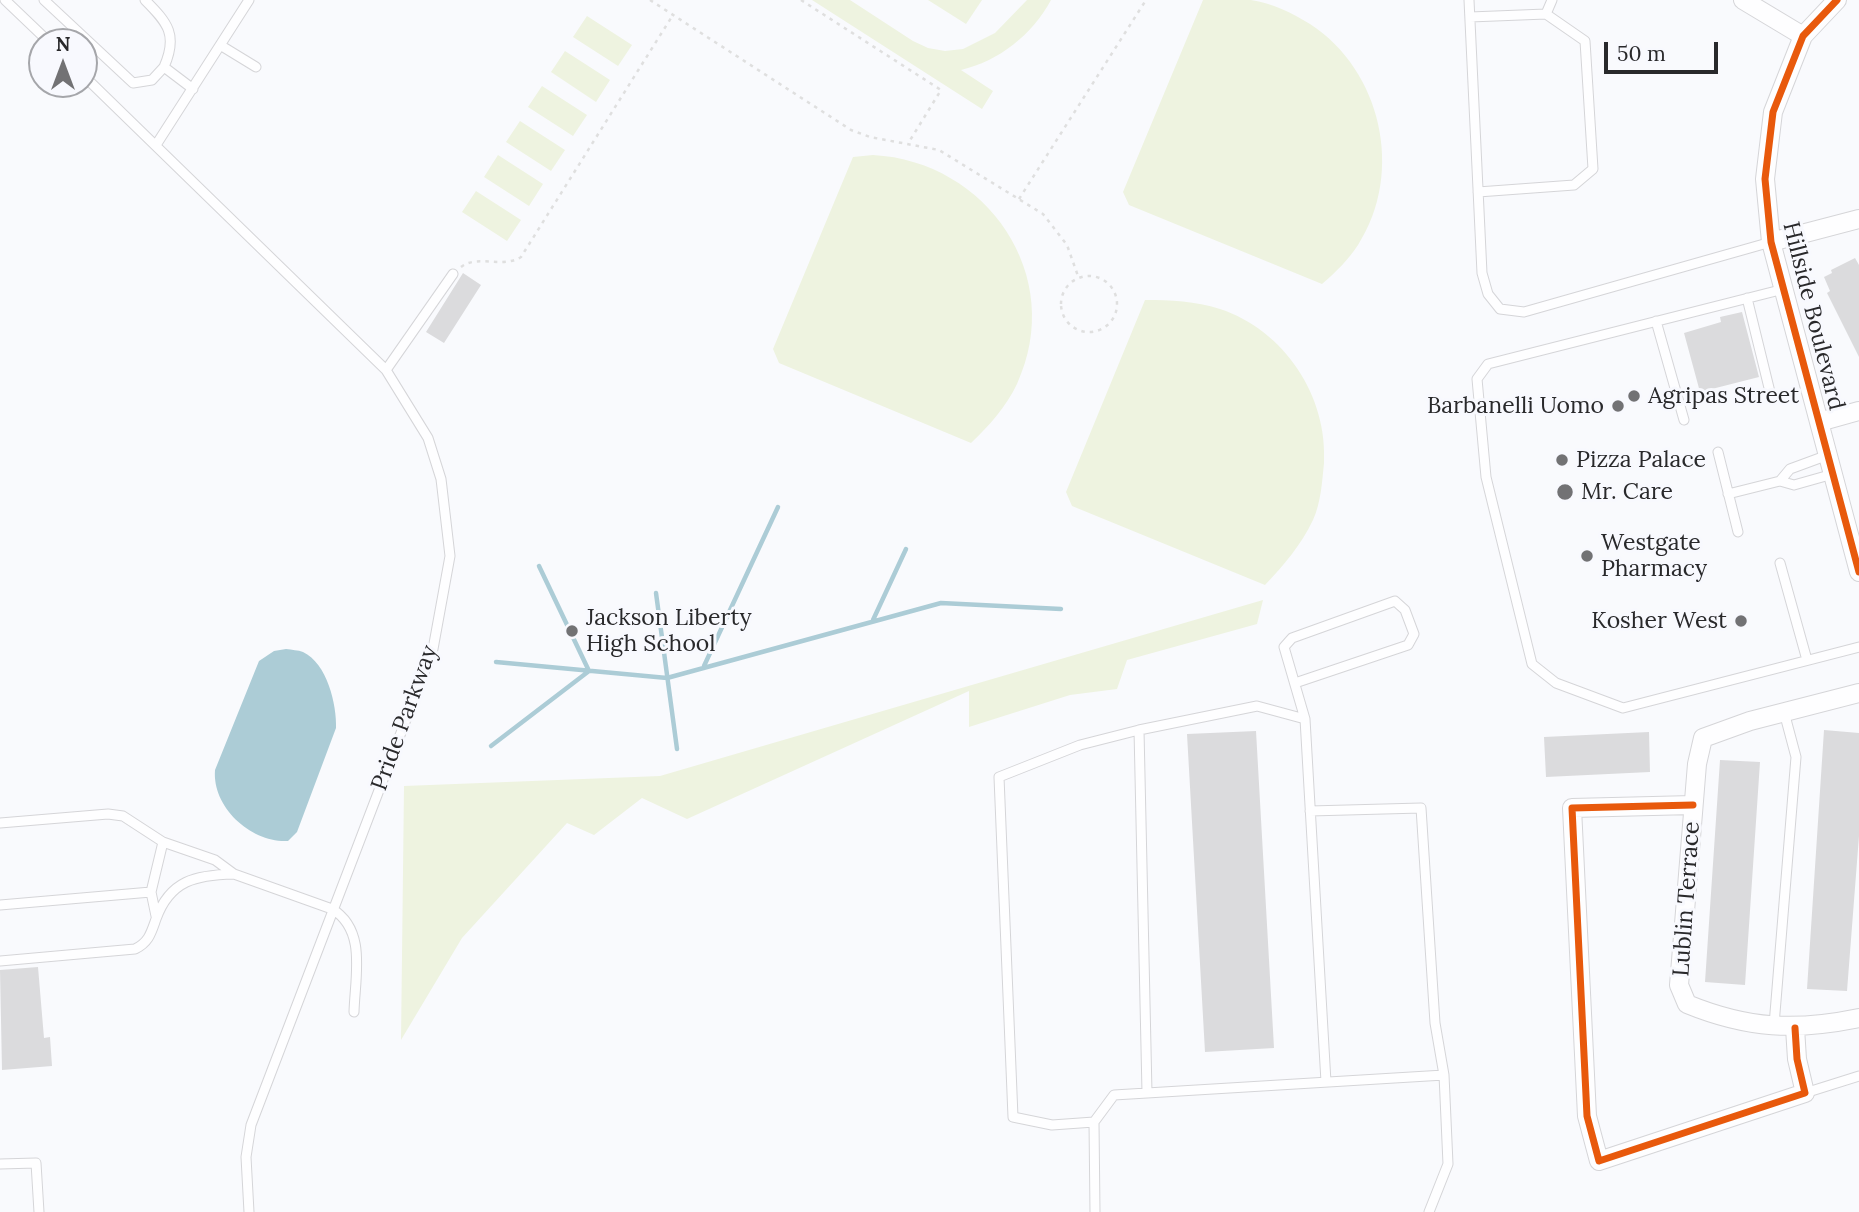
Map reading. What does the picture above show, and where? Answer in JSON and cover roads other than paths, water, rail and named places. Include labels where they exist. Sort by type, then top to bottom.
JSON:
[{"type":"street","points":[[1743,0],[1803,36]]},
{"type":"street","name":"Hillside Boulevard","points":[[1838,0],[1803,36],[1773,112],[1765,179],[1771,242],[1833,474],[1851,508],[1859,572]]},
{"type":"street","points":[[1771,242],[1859,219]]},
{"type":"street","points":[[1819,422],[1859,411]]},
{"type":"street","name":"Lublin Terrace","points":[[1859,693],[1784,712],[1703,738],[1693,805],[1679,985],[1687,1004],[1724,1019],[1795,1028],[1859,1018]]},
{"type":"street","points":[[1693,805],[1572,808],[1587,1116],[1599,1161],[1805,1093],[1797,1059],[1795,1028]]},
{"type":"lane","points":[[5,0],[34,28]]},
{"type":"lane","points":[[44,0],[133,83],[152,79],[164,67],[171,52],[170,32],[145,0]]},
{"type":"lane","points":[[156,145],[249,0]]},
{"type":"lane","points":[[1469,0],[1482,273],[1489,294],[1500,309],[1524,312],[1771,242]]},
{"type":"lane","points":[[1546,14],[1552,0]]},
{"type":"lane","points":[[1469,17],[1546,14],[1585,41],[1592,169],[1574,185],[1478,192]]},
{"type":"lane","points":[[220,45],[256,67]]},
{"type":"lane","points":[[164,67],[193,89]]},
{"type":"lane","name":"Pride Parkway","points":[[98,89],[386,370],[406,398],[428,438],[441,479],[450,556],[433,649],[251,1125],[246,1157],[249,1212]]},
{"type":"lane","points":[[386,370],[453,274]]},
{"type":"lane","points":[[1784,289],[1489,364],[1477,380],[1486,477],[1532,664],[1556,683],[1623,708],[1859,647]]},
{"type":"lane","points":[[1747,298],[1771,396]]},
{"type":"lane","points":[[1656,321],[1684,420]]},
{"type":"lane","points":[[1718,452],[1738,532]]},
{"type":"lane","points":[[1780,481],[1790,469],[1828,455]]},
{"type":"lane","points":[[1728,494],[1780,481],[1794,485],[1833,474]]},
{"type":"lane","points":[[1780,563],[1807,660]]},
{"type":"lane","points":[[1295,683],[1408,645],[1414,634],[1405,610],[1395,601],[1292,638],[1284,647],[1305,719],[1326,1082]]},
{"type":"lane","points":[[1094,1122],[1052,1125],[1013,1117],[999,776],[1080,745],[1256,706],[1305,719]]},
{"type":"lane","points":[[1774,1025],[1796,757],[1784,712]]},
{"type":"lane","points":[[1139,730],[1147,1093]]},
{"type":"lane","points":[[1310,811],[1421,808],[1435,1023],[1444,1075],[1448,1164],[1429,1212]]},
{"type":"lane","points":[[0,822],[108,814],[123,816],[163,842],[215,860],[234,874],[332,909],[345,917],[356,940],[354,1012]]},
{"type":"lane","points":[[156,918],[151,892],[163,842]]},
{"type":"lane","points":[[0,961],[135,949],[145,944],[165,899],[184,881],[206,875],[234,874]]},
{"type":"lane","points":[[0,905],[151,892]]},
{"type":"lane","points":[[1095,1212],[1094,1122],[1114,1095],[1444,1075]]},
{"type":"lane","points":[[1805,1093],[1859,1076]]},
{"type":"lane","points":[[0,1164],[36,1163],[39,1212]]},
{"type":"water","points":[[286,649],[303,652],[318,665],[329,685],[335,708],[336,728],[297,832],[288,841],[261,836],[237,820],[220,797],[215,770],[259,661],[274,651]]},
{"type":"waterway","points":[[704,666],[778,507]]},
{"type":"waterway","points":[[873,620],[906,549]]},
{"type":"waterway","points":[[491,746],[589,671],[539,566]]},
{"type":"waterway","points":[[656,593],[677,749]]},
{"type":"waterway","points":[[496,662],[667,678],[941,603],[1061,609]]},
{"type":"place","name":"Agripas Street","points":[[1634,396]]},
{"type":"place","name":"Barbanelli Uomo","points":[[1618,406]]},
{"type":"place","name":"Pizza Palace","points":[[1562,460]]},
{"type":"place","name":"Mr. Care","points":[[1565,492]]},
{"type":"place","name":"Westgate Pharmacy","points":[[1587,556]]},
{"type":"place","name":"Kosher West","points":[[1741,621]]},
{"type":"place","name":"Jackson Liberty High School","points":[[572,631]]}]
